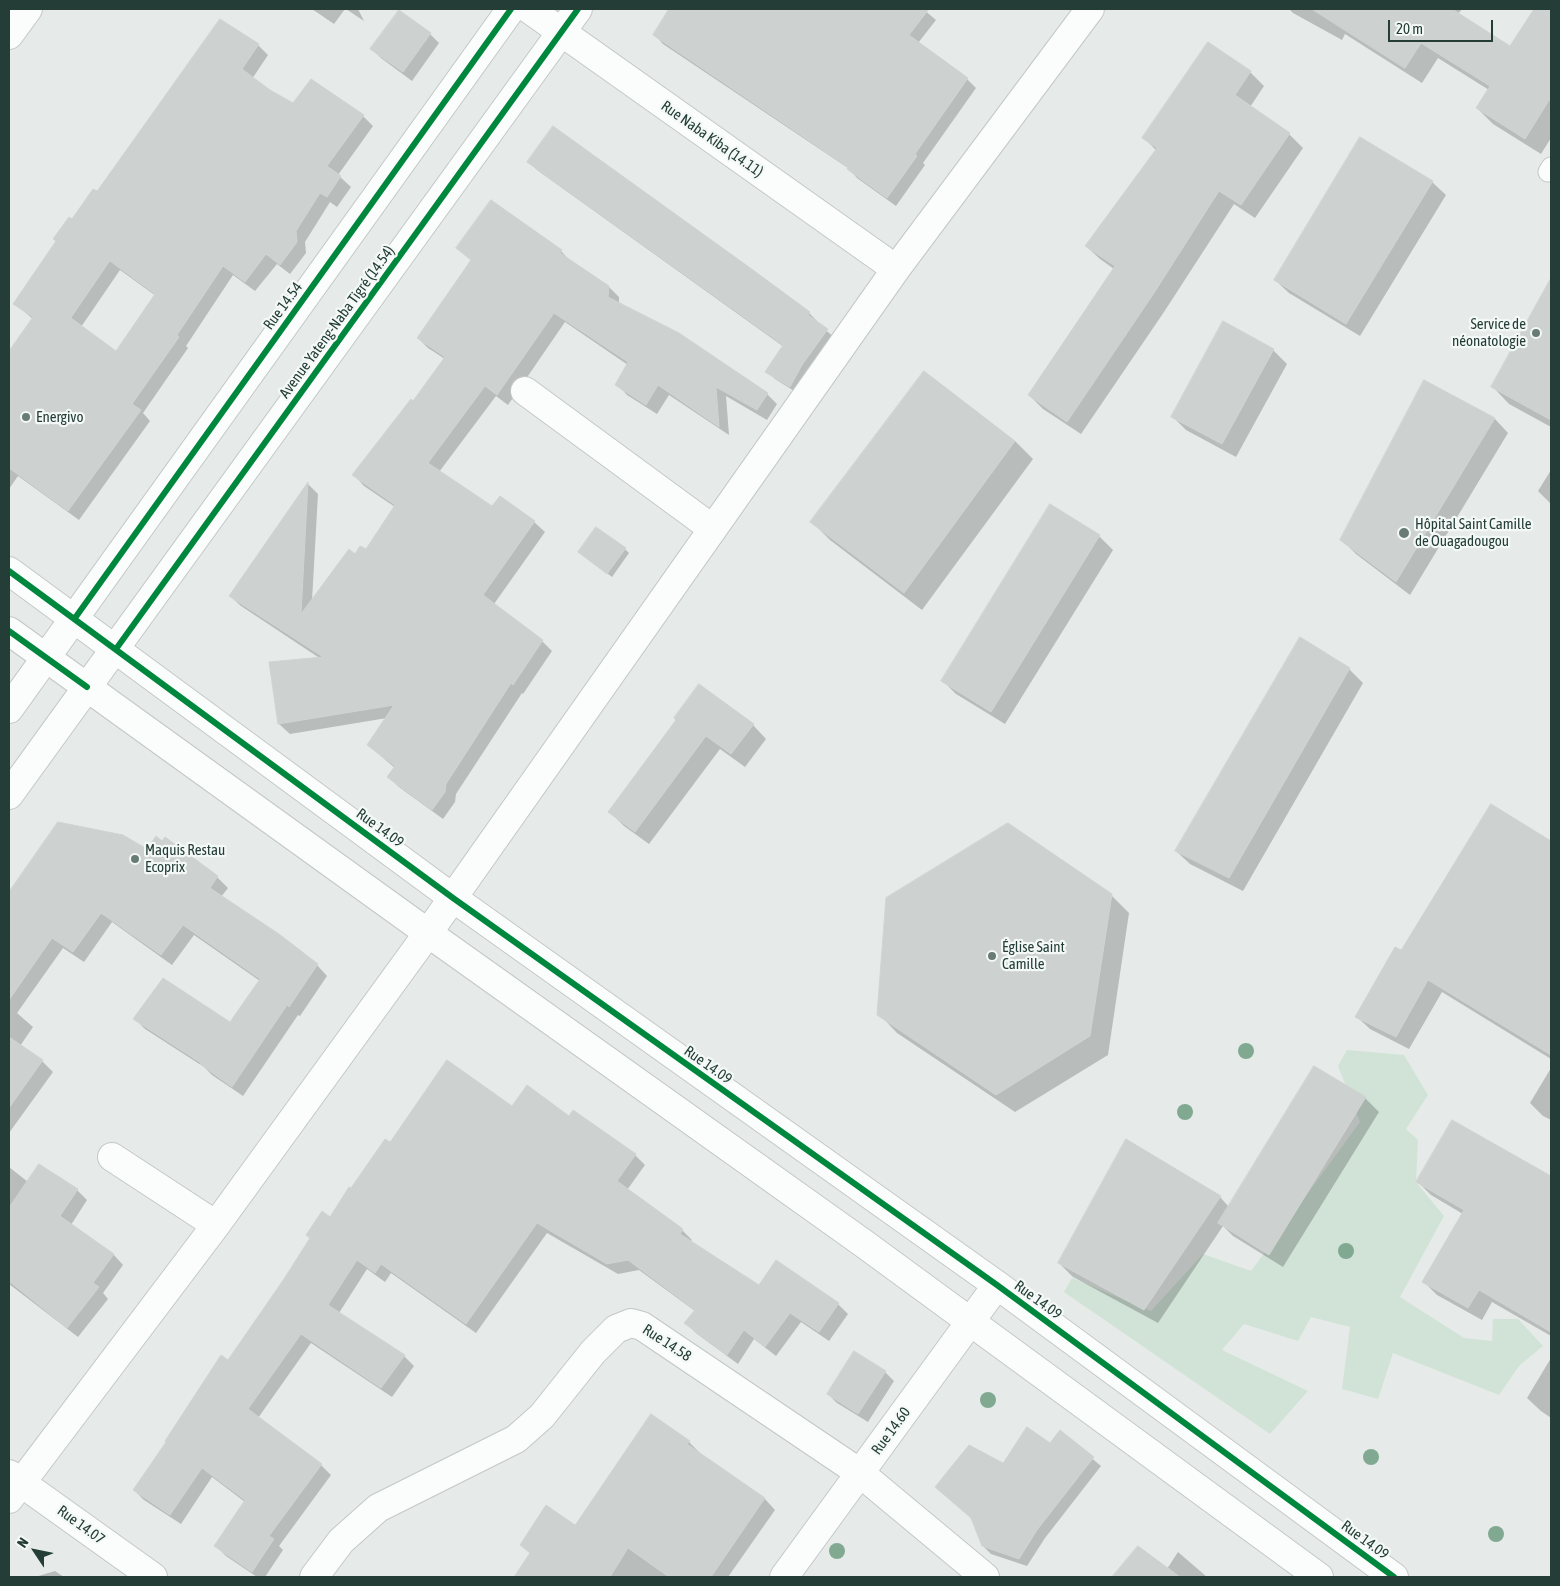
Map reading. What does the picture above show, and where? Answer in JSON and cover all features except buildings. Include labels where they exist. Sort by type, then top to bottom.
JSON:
[{"type":"street","points":[[9,35],[28,9]]},
{"type":"street","name":"Rue 14.54","points":[[9,709],[511,9]]},
{"type":"street","name":"Rue Naba Kiba (14.11)","points":[[529,9],[896,269]]},
{"type":"street","name":"Avenue Yateng-Naba Tigré (14.54)","points":[[9,795],[578,9]]},
{"type":"street","points":[[13,1485],[216,1225],[453,898],[896,269],[1090,9]]},
{"type":"street","points":[[525,391],[713,529]]},
{"type":"street","name":"Rue 14.09","points":[[9,571],[453,898],[997,1284],[1394,1577]]},
{"type":"street","points":[[9,631],[847,1232],[1319,1577]]},
{"type":"street","points":[[112,1156],[216,1225]]},
{"type":"street","name":"Rue 14.60","points":[[784,1577],[997,1284]]},
{"type":"street","name":"Rue 14.58","points":[[314,1577],[341,1540],[378,1508],[516,1439],[542,1416],[593,1352],[616,1329],[631,1323],[642,1326],[860,1473],[985,1577]]},
{"type":"street","name":"Rue 14.07","points":[[13,1485],[153,1577]]},
{"type":"green space","points":[[1347,1050],[1404,1055],[1428,1095],[1406,1129],[1418,1140],[1416,1182],[1444,1216],[1400,1297],[1464,1338],[1492,1341],[1493,1319],[1518,1319],[1543,1346],[1519,1366],[1499,1395],[1393,1353],[1378,1399],[1342,1389],[1350,1327],[1311,1317],[1298,1341],[1244,1324],[1222,1350],[1308,1391],[1270,1434],[1064,1292],[1072,1278],[1151,1311],[1203,1254],[1251,1271],[1360,1122],[1338,1066]]},
{"type":"cycle path","points":[[75,618],[511,9]]},
{"type":"cycle path","points":[[116,649],[578,9]]},
{"type":"cycle path","points":[[9,571],[453,898],[997,1285],[1394,1577]]},
{"type":"cycle path","points":[[9,631],[87,687]]},
{"type":"place","name":"Service de néonatologie","points":[[1536,333]]},
{"type":"place","name":"Energivo","points":[[26,417]]},
{"type":"place","name":"Hôpital Saint Camille de Ouagadougou","points":[[1404,533]]},
{"type":"place","name":"Maquis Restau Ecoprix","points":[[135,859]]},
{"type":"place","name":"Église Saint Camille","points":[[992,956]]}]
